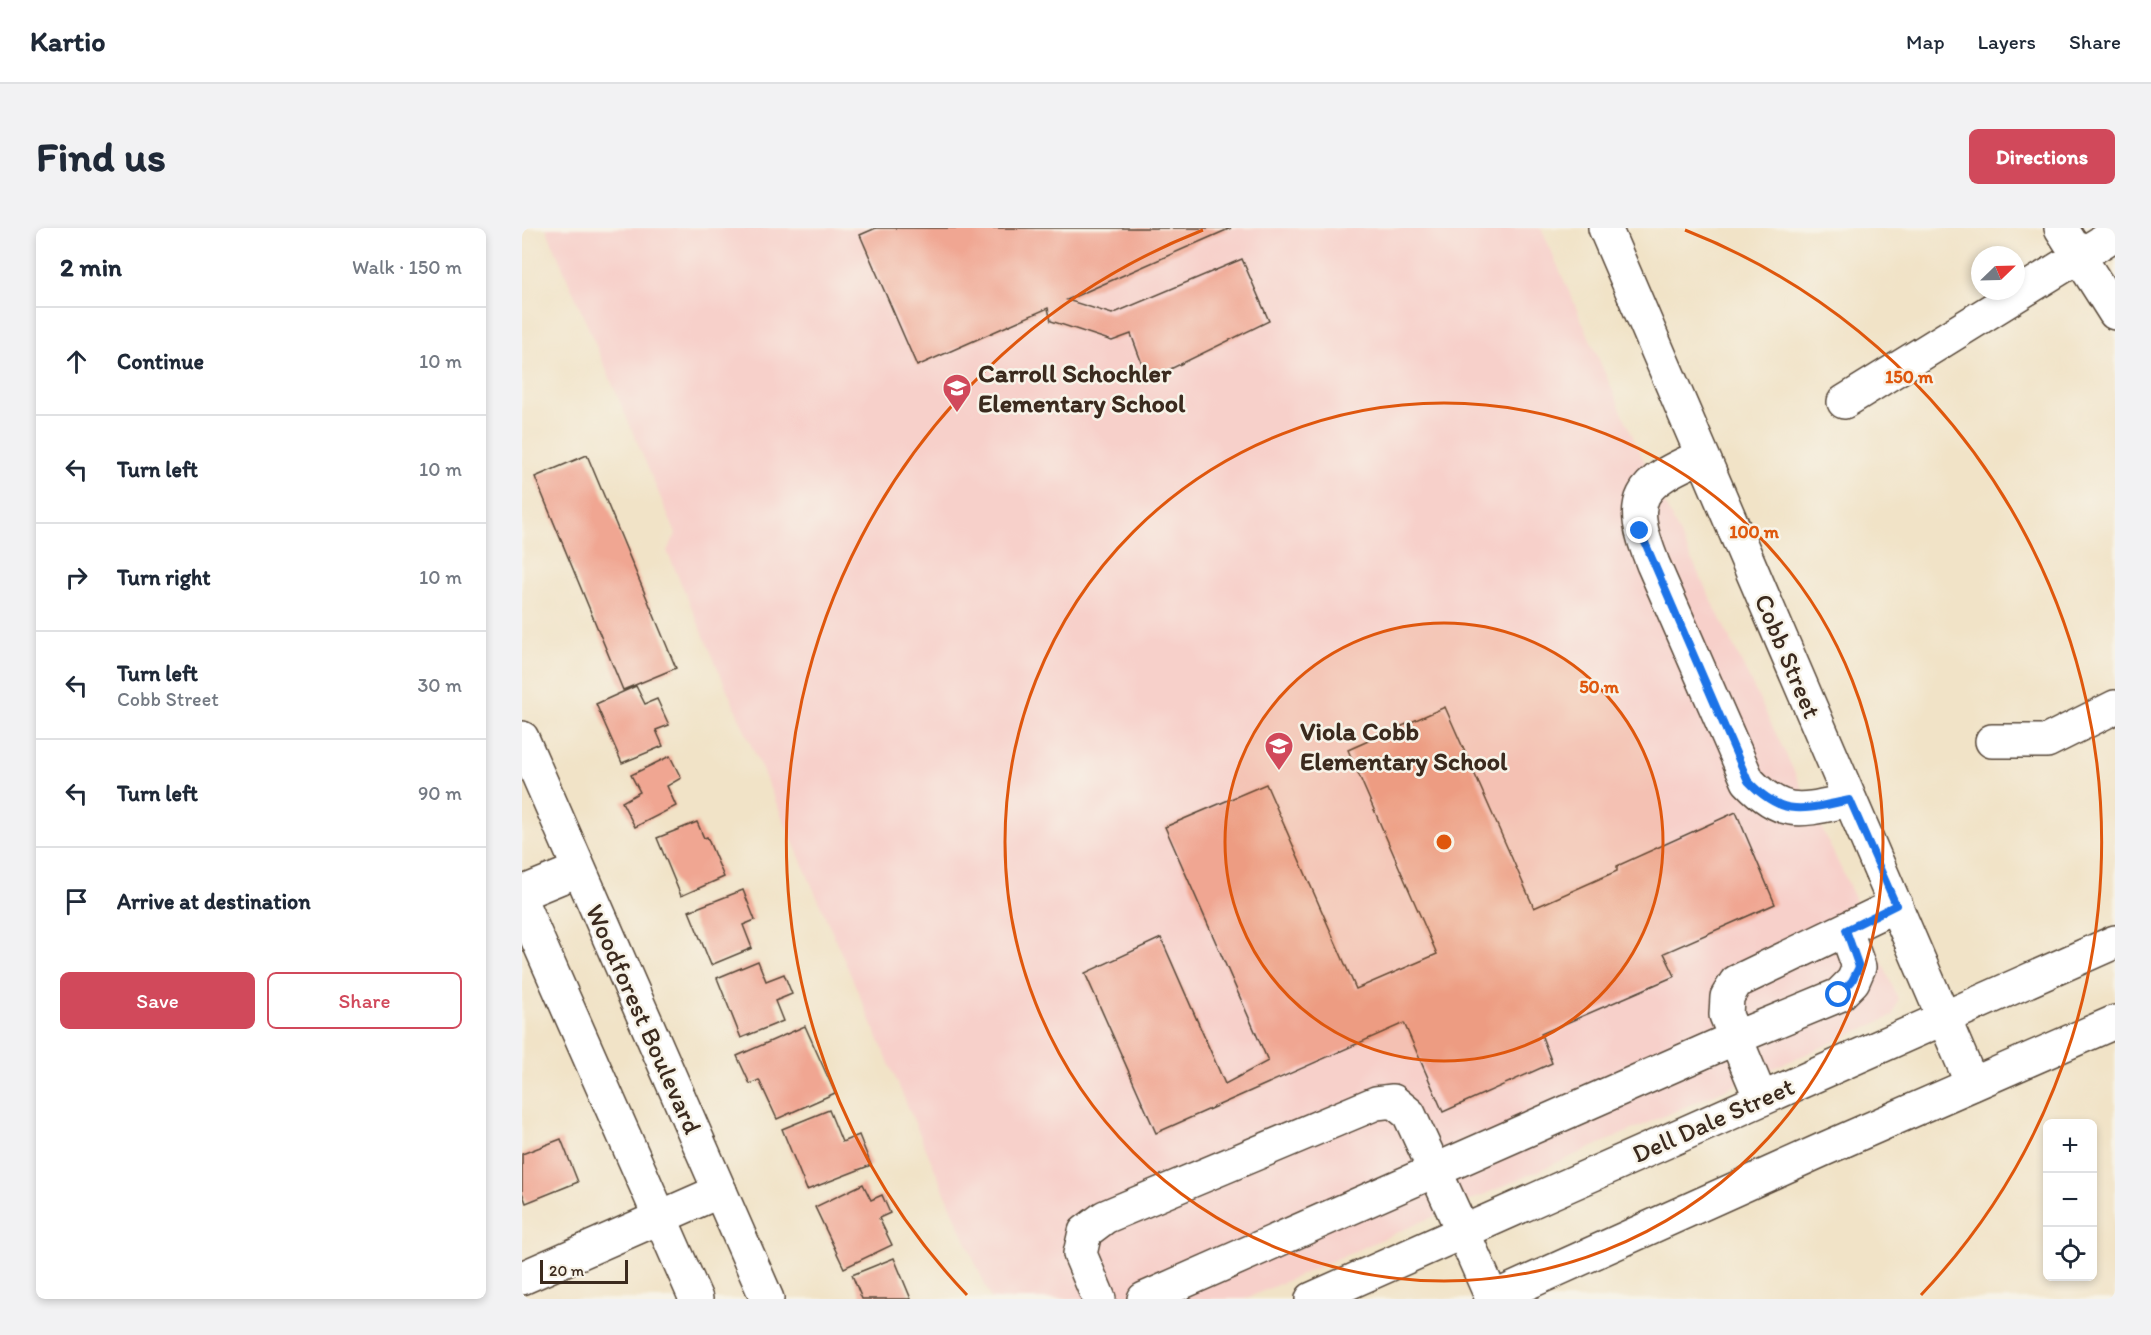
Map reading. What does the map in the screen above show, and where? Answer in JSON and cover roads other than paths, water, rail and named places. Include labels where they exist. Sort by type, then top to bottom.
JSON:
[{"type":"main road","name":"Cobb Street","points":[[1605,228],[1972,1084]]},
{"type":"main road","points":[[2061,228],[2115,313]]},
{"type":"main road","points":[[1844,402],[2115,234]]},
{"type":"main road","points":[[1702,456],[1650,483],[1639,502],[1640,531],[1653,564],[1748,781],[1766,800],[1785,808],[1805,809],[1850,800]]},
{"type":"main road","points":[[1992,741],[2047,741],[2115,707]]},
{"type":"main road","name":"Woodforest Boulevard","points":[[522,738],[767,1299]]},
{"type":"main road","points":[[522,892],[578,870]]},
{"type":"main road","points":[[522,904],[696,1299]]},
{"type":"main road","points":[[1761,1098],[1726,1015],[1726,997],[1736,982],[1896,905]]},
{"type":"main road","points":[[1144,1299],[1735,1038],[1839,995],[1859,967],[1846,930]]},
{"type":"main road","name":"Dell Dale Street","points":[[1312,1299],[2115,942]]},
{"type":"main road","points":[[1099,1299],[1080,1254],[1085,1232],[1106,1217],[1376,1103],[1393,1101],[1409,1114],[1492,1299],[2115,1022]]},
{"type":"main road","points":[[522,1278],[720,1191]]},
{"type":"place","name":"Carroll Schochler Elementary School","points":[[957,414]]},
{"type":"place","name":"Viola Cobb Elementary School","points":[[1279,772]]}]
